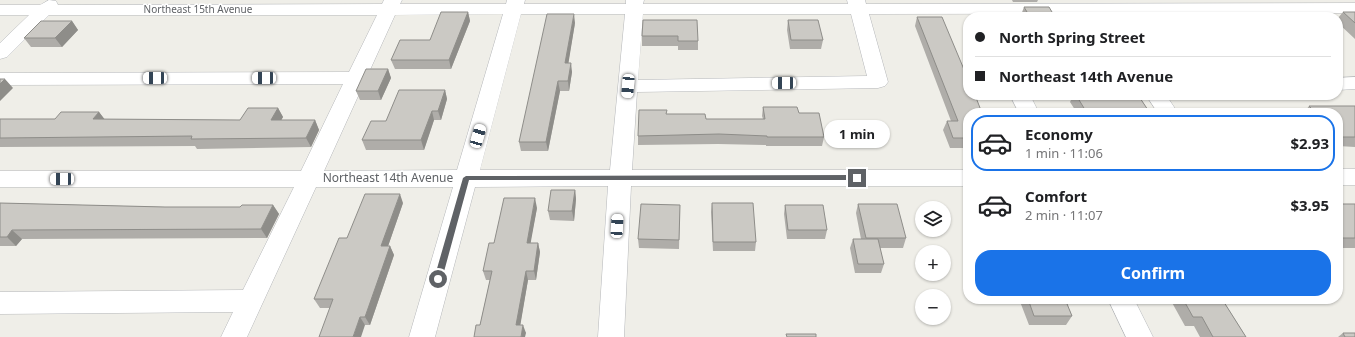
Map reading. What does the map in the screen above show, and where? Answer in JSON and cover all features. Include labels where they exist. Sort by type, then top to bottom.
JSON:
[{"type":"street","points":[[234,337],[391,4]]},
{"type":"street","points":[[422,337],[515,4]]},
{"type":"street","points":[[611,337],[620,178],[634,4]]},
{"type":"street","name":"Northeast 15th Avenue","points":[[0,10],[50,5],[857,4],[1070,12]]},
{"type":"street","points":[[628,86],[878,82],[857,4]]},
{"type":"street","points":[[0,53],[50,5]]},
{"type":"street","name":"Northeast 15th Avenue","points":[[1151,12],[1355,8]]},
{"type":"street","points":[[0,79],[357,78]]},
{"type":"street","points":[[1343,84],[1355,83]]},
{"type":"street","name":"Northeast 14th Avenue","points":[[0,179],[963,178]]},
{"type":"street","points":[[1343,178],[1355,178]]},
{"type":"street","points":[[0,303],[252,301]]},
{"type":"street","points":[[1124,304],[1140,337]]},
{"type":"building","points":[[1024,7],[1049,7],[1052,12],[1027,12]]},
{"type":"building","points":[[441,12],[468,12],[449,60],[391,60],[400,40],[430,40]]},
{"type":"building","points":[[1343,12],[1355,12],[1355,23]]},
{"type":"building","points":[[547,14],[574,14],[565,63],[571,63],[568,81],[558,81],[546,142],[519,142]]},
{"type":"building","points":[[917,17],[942,17],[963,67],[963,100],[977,100],[980,108],[963,108],[963,138],[953,138],[947,121],[958,121]]},
{"type":"building","points":[[643,20],[697,20],[698,41],[678,41],[678,36],[642,36]]},
{"type":"building","points":[[788,20],[818,20],[823,40],[791,40]]},
{"type":"building","points":[[41,21],[72,21],[55,38],[24,38]]},
{"type":"building","points":[[366,69],[388,69],[378,91],[356,91]]},
{"type":"building","points":[[0,79],[5,79],[0,84]]},
{"type":"building","points":[[399,90],[445,90],[438,111],[432,111],[421,140],[362,140],[371,121],[386,121]]},
{"type":"building","points":[[1079,100],[1141,100],[1147,108],[1084,108]]},
{"type":"building","points":[[1309,106],[1355,106],[1355,137],[1343,137],[1343,108],[1311,108]]},
{"type":"building","points":[[763,107],[797,107],[799,113],[819,113],[824,137],[767,137],[719,134],[638,136],[639,110],[667,110],[666,114],[705,114],[706,119],[765,119]]},
{"type":"building","points":[[248,108],[278,108],[271,120],[315,120],[306,138],[191,139],[192,136],[0,138],[0,119],[55,119],[61,112],[99,112],[93,119],[240,120]]},
{"type":"building","points":[[551,190],[575,190],[572,211],[548,211]]},
{"type":"building","points":[[365,194],[400,194],[381,246],[390,246],[365,317],[360,317],[353,337],[319,337],[333,299],[314,299],[339,238],[347,238]]},
{"type":"building","points":[[504,198],[535,198],[527,243],[538,243],[534,271],[526,271],[516,325],[523,325],[521,337],[474,337],[476,325],[480,325],[492,271],[483,271],[489,243],[494,243]]},
{"type":"building","points":[[0,203],[165,207],[240,207],[242,205],[273,205],[261,229],[12,230],[7,237],[0,237]]},
{"type":"building","points":[[712,203],[753,203],[756,242],[713,242]]},
{"type":"building","points":[[641,204],[680,205],[679,240],[638,239]]},
{"type":"building","points":[[858,204],[897,204],[906,238],[866,238]]},
{"type":"building","points":[[1343,204],[1355,204],[1355,238],[1343,238]]},
{"type":"building","points":[[785,205],[823,205],[827,230],[788,230]]},
{"type":"building","points":[[853,239],[878,239],[884,264],[858,264]]},
{"type":"building","points":[[1030,304],[1067,304],[1072,316],[1034,316]]},
{"type":"building","points":[[1186,304],[1225,304],[1246,337],[1213,337],[1202,317],[1193,317]]},
{"type":"building","points":[[1343,333],[1355,333],[1355,337],[1345,337]]},
{"type":"building","points":[[786,334],[816,334],[816,337],[787,337]]},
{"type":"route","points":[[438,279],[466,178],[857,178]]}]
